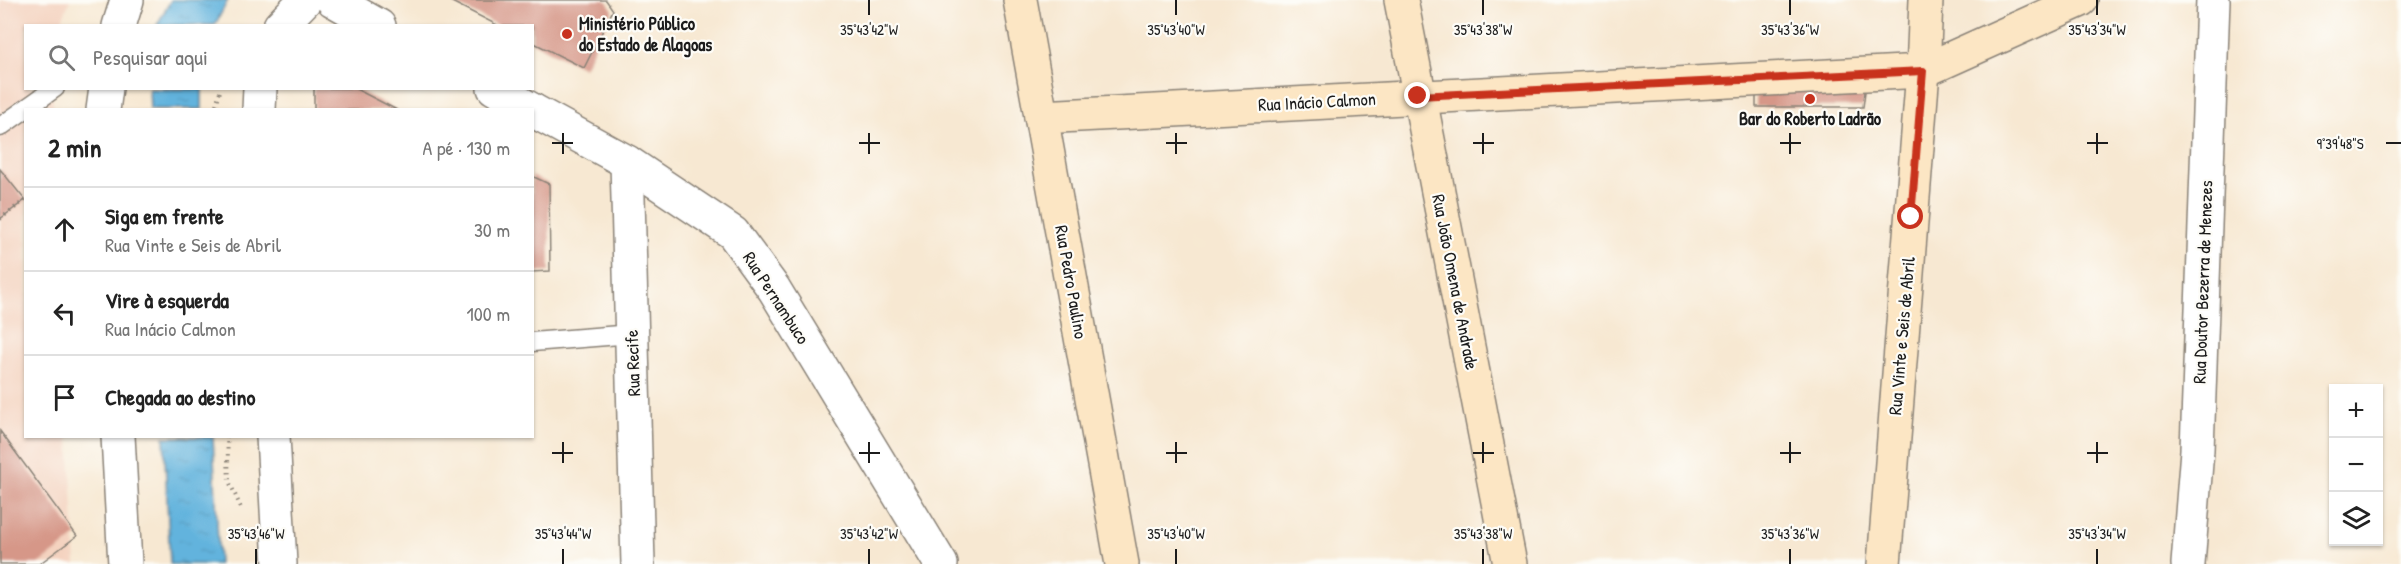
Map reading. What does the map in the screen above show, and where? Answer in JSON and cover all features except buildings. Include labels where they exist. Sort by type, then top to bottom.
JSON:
[{"type":"main road","name":"Rua Pedro Paulino","points":[[1020,0],[1122,564]]},
{"type":"main road","name":"Rua João Omena de Andrade","points":[[1401,0],[1510,564]]},
{"type":"main road","name":"Rua Vinte e Seis de Abril","points":[[1884,564],[1923,71],[1926,0]]},
{"type":"main road","name":"Rua Inácio Calmon","points":[[1041,117],[1923,71],[2081,0]]},
{"type":"street","points":[[120,24],[127,0]]},
{"type":"street","points":[[282,24],[305,0]]},
{"type":"street","points":[[333,0],[375,24]]},
{"type":"street","name":"Rua Doutor Bezerra de Menezes","points":[[2188,564],[2197,450],[2213,0]]},
{"type":"street","points":[[103,108],[106,90]]},
{"type":"street","points":[[259,108],[260,90]]},
{"type":"street","name":"Rua Pernambuco","points":[[497,90],[529,108]]},
{"type":"street","name":"Rua Pernambuco","points":[[534,111],[627,162],[733,233],[774,289],[941,564]]},
{"type":"street","name":"Rua Recife","points":[[627,162],[638,564]]},
{"type":"street","points":[[118,438],[125,564]]},
{"type":"street","points":[[273,438],[280,564]]},
{"type":"lane","points":[[26,108],[52,90]]},
{"type":"lane","points":[[0,126],[24,109]]},
{"type":"lane","points":[[534,342],[632,333]]},
{"type":"path","points":[[216,108],[220,90]]},
{"type":"path","points":[[0,219],[24,201]]},
{"type":"path","points":[[227,438],[229,481],[243,513]]},
{"type":"shaded area","points":[[0,0],[70,0],[60,24],[24,24],[24,90],[52,90],[53,108],[24,108],[24,438],[69,438],[76,564],[0,564]]},
{"type":"water","points":[[171,0],[228,0],[216,24],[158,24]]},
{"type":"water","points":[[149,90],[202,90],[202,108],[150,108]]},
{"type":"water","points":[[164,438],[213,438],[219,564],[170,564]]},
{"type":"place","name":"Ministério Público do Estado de Alagoas","points":[[567,34]]},
{"type":"place","name":"Bar do Roberto Ladrão","points":[[1810,99]]},
{"type":"route","points":[[1418,96],[1923,71],[1911,217]]}]
